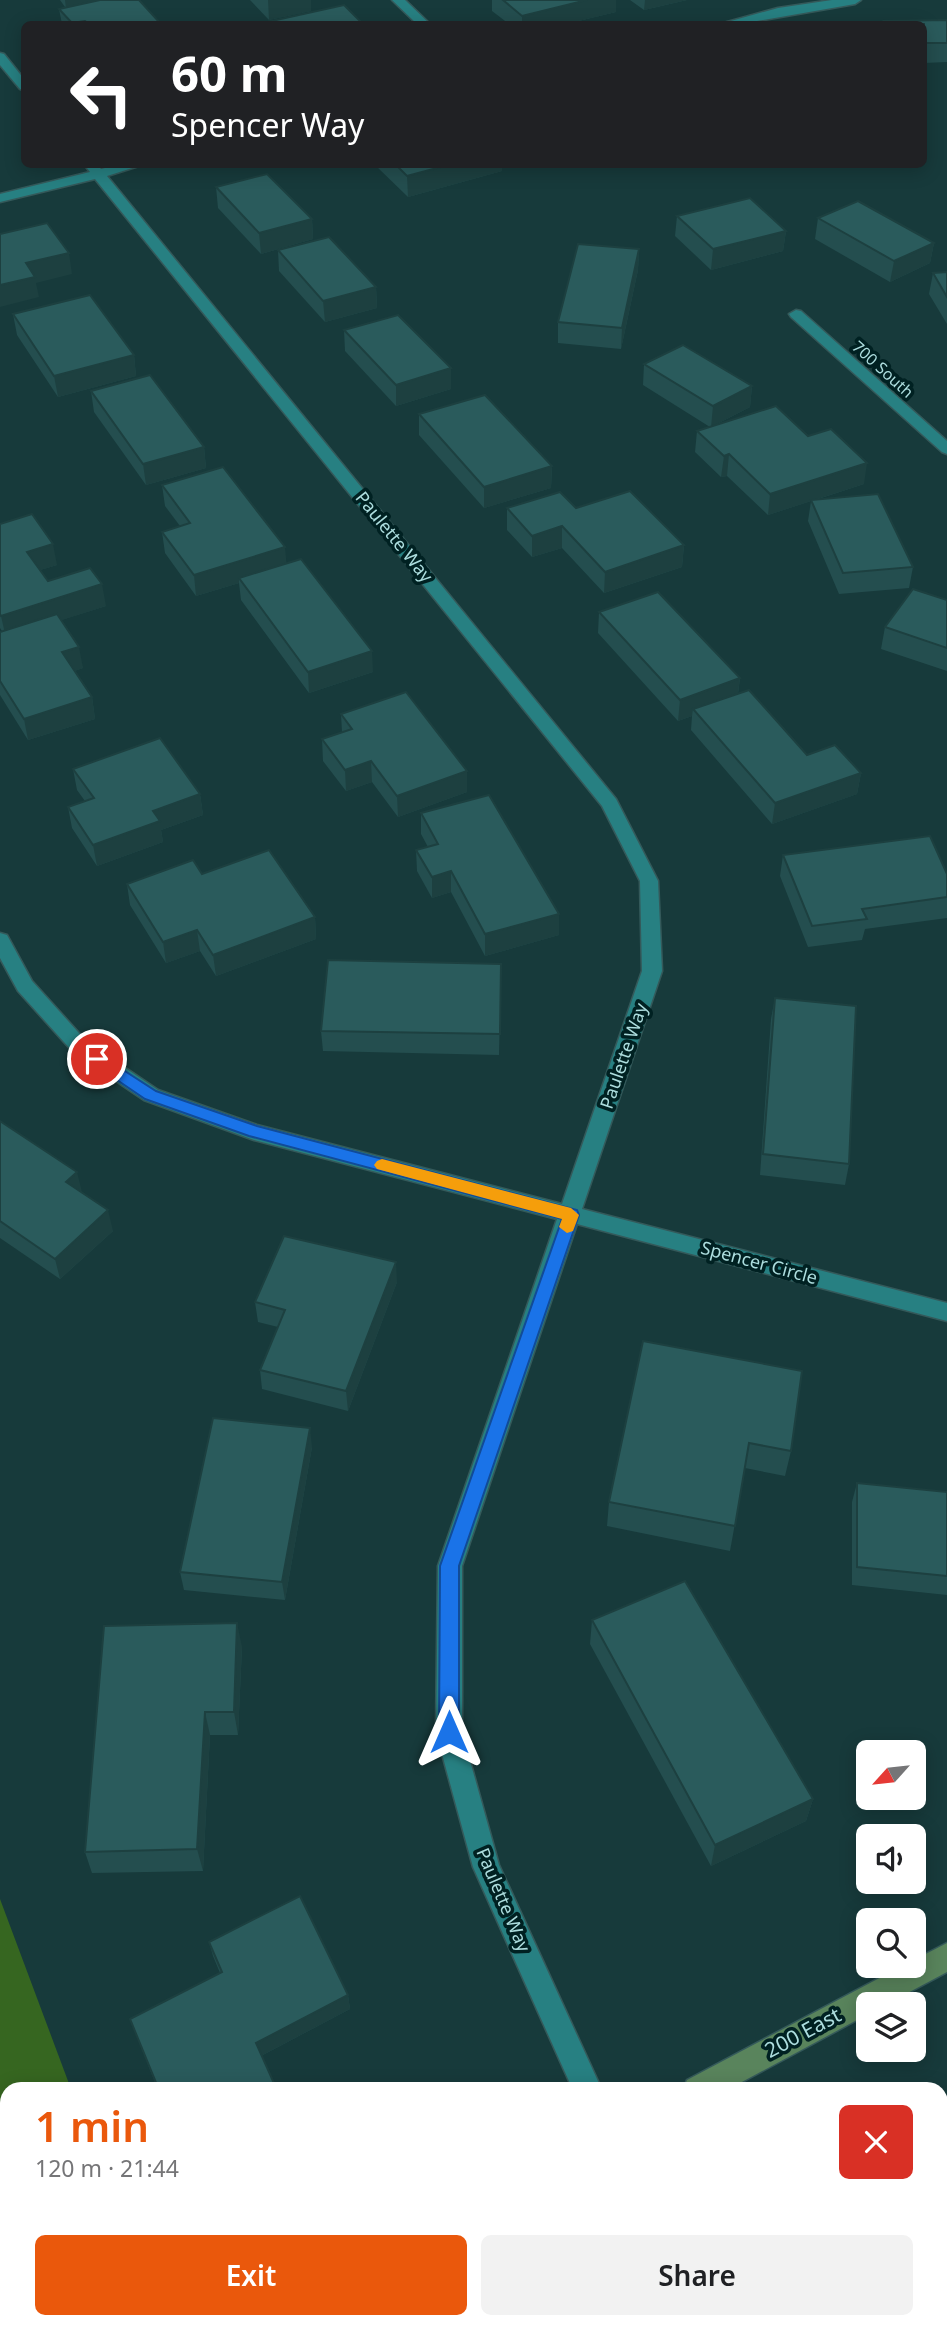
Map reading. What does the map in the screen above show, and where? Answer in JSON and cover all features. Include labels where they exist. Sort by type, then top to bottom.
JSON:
[{"type":"main road","name":"200 East","points":[[712,2082],[947,1957]]},
{"type":"street","points":[[398,0],[421,21]]},
{"type":"street","points":[[739,21],[855,0]]},
{"type":"street","points":[[0,57],[21,82]]},
{"type":"street","points":[[0,198],[94,169]]},
{"type":"street","name":"Paulette Way","points":[[94,169],[610,803],[649,881],[652,971],[450,1566],[449,1732],[486,1867],[584,2082]]},
{"type":"street","name":"700 South","points":[[796,314],[947,449]]},
{"type":"street","name":"Spencer Circle","points":[[0,940],[24,986],[80,1047],[151,1095],[254,1132],[947,1312]]},
{"type":"green space","points":[[0,1899],[68,2082],[0,2082]]},
{"type":"building","points":[[100,0],[139,0],[158,21],[70,21],[59,9]]},
{"type":"building","points":[[503,0],[587,0],[522,16]]},
{"type":"building","points":[[344,5],[360,21],[272,21]]},
{"type":"building","points":[[947,20],[947,43],[927,43],[927,21],[884,21]]},
{"type":"building","points":[[399,168],[437,168],[407,176]]},
{"type":"building","points":[[267,174],[312,219],[259,233],[216,187]]},
{"type":"building","points":[[750,198],[786,231],[713,249],[677,216]]},
{"type":"building","points":[[858,201],[934,243],[894,261],[818,218]]},
{"type":"building","points":[[47,223],[69,253],[26,263],[35,277],[0,285],[0,234]]},
{"type":"building","points":[[329,237],[376,287],[323,301],[278,250]]},
{"type":"building","points":[[578,244],[639,249],[622,328],[558,322]]},
{"type":"building","points":[[947,272],[947,297],[933,273]]},
{"type":"building","points":[[90,295],[134,355],[54,376],[13,314]]},
{"type":"building","points":[[398,315],[451,368],[396,385],[344,330]]},
{"type":"building","points":[[683,345],[752,386],[713,406],[644,364]]},
{"type":"building","points":[[150,375],[204,447],[143,464],[91,391]]},
{"type":"building","points":[[485,395],[552,466],[484,487],[419,414]]},
{"type":"building","points":[[776,406],[808,436],[831,429],[867,463],[770,494],[729,454],[724,456],[697,431]]},
{"type":"building","points":[[223,467],[285,547],[194,575],[162,532],[190,523],[162,485]]},
{"type":"building","points":[[630,491],[684,545],[605,572],[562,526],[532,536],[507,508],[560,492],[576,508]]},
{"type":"building","points":[[878,494],[913,567],[843,573],[811,500]]},
{"type":"building","points":[[32,514],[53,544],[27,552],[48,581],[90,568],[102,584],[1,616],[0,524]]},
{"type":"building","points":[[301,559],[372,651],[308,672],[239,578]]},
{"type":"building","points":[[913,589],[947,600],[947,648],[885,627]]},
{"type":"building","points":[[658,592],[740,678],[680,700],[599,612]]},
{"type":"building","points":[[57,614],[79,647],[62,652],[92,697],[24,719],[0,681],[0,632]]},
{"type":"building","points":[[749,690],[807,755],[835,745],[861,773],[775,803],[693,709]]},
{"type":"building","points":[[406,692],[467,771],[397,796],[371,761],[345,770],[322,739],[352,729],[341,714]]},
{"type":"building","points":[[160,738],[200,794],[153,811],[160,821],[93,845],[68,807],[94,798],[73,769]]},
{"type":"building","points":[[489,795],[559,914],[485,934],[451,871],[432,877],[416,850],[438,844],[421,813]]},
{"type":"building","points":[[930,836],[947,874],[947,897],[862,909],[867,919],[812,926],[783,855]]},
{"type":"building","points":[[269,850],[315,917],[213,955],[197,930],[163,942],[127,884],[193,860],[202,874]]},
{"type":"building","points":[[328,960],[501,964],[500,1034],[321,1031]]},
{"type":"building","points":[[775,998],[856,1006],[849,1164],[763,1154]]},
{"type":"building","points":[[0,1121],[77,1172],[66,1182],[108,1210],[55,1259],[0,1221]]},
{"type":"building","points":[[284,1236],[396,1262],[346,1391],[260,1370],[285,1310],[255,1302]]},
{"type":"building","points":[[643,1341],[802,1371],[791,1451],[749,1443],[735,1526],[609,1502]]},
{"type":"building","points":[[213,1418],[310,1428],[282,1582],[180,1572]]},
{"type":"building","points":[[857,1483],[947,1492],[947,1576],[857,1567]]},
{"type":"building","points":[[685,1581],[813,1799],[715,1845],[592,1620]]},
{"type":"building","points":[[237,1623],[234,1712],[205,1712],[197,1849],[85,1852],[104,1626]]},
{"type":"building","points":[[300,1896],[348,1995],[256,2043],[273,2082],[156,2082],[130,2019],[222,1972],[209,1942]]},
{"type":"slow traffic","points":[[382,1165],[571,1215],[567,1227]]},
{"type":"route","points":[[97,1059],[151,1095],[254,1132],[571,1215],[450,1566],[449,1732]]}]
